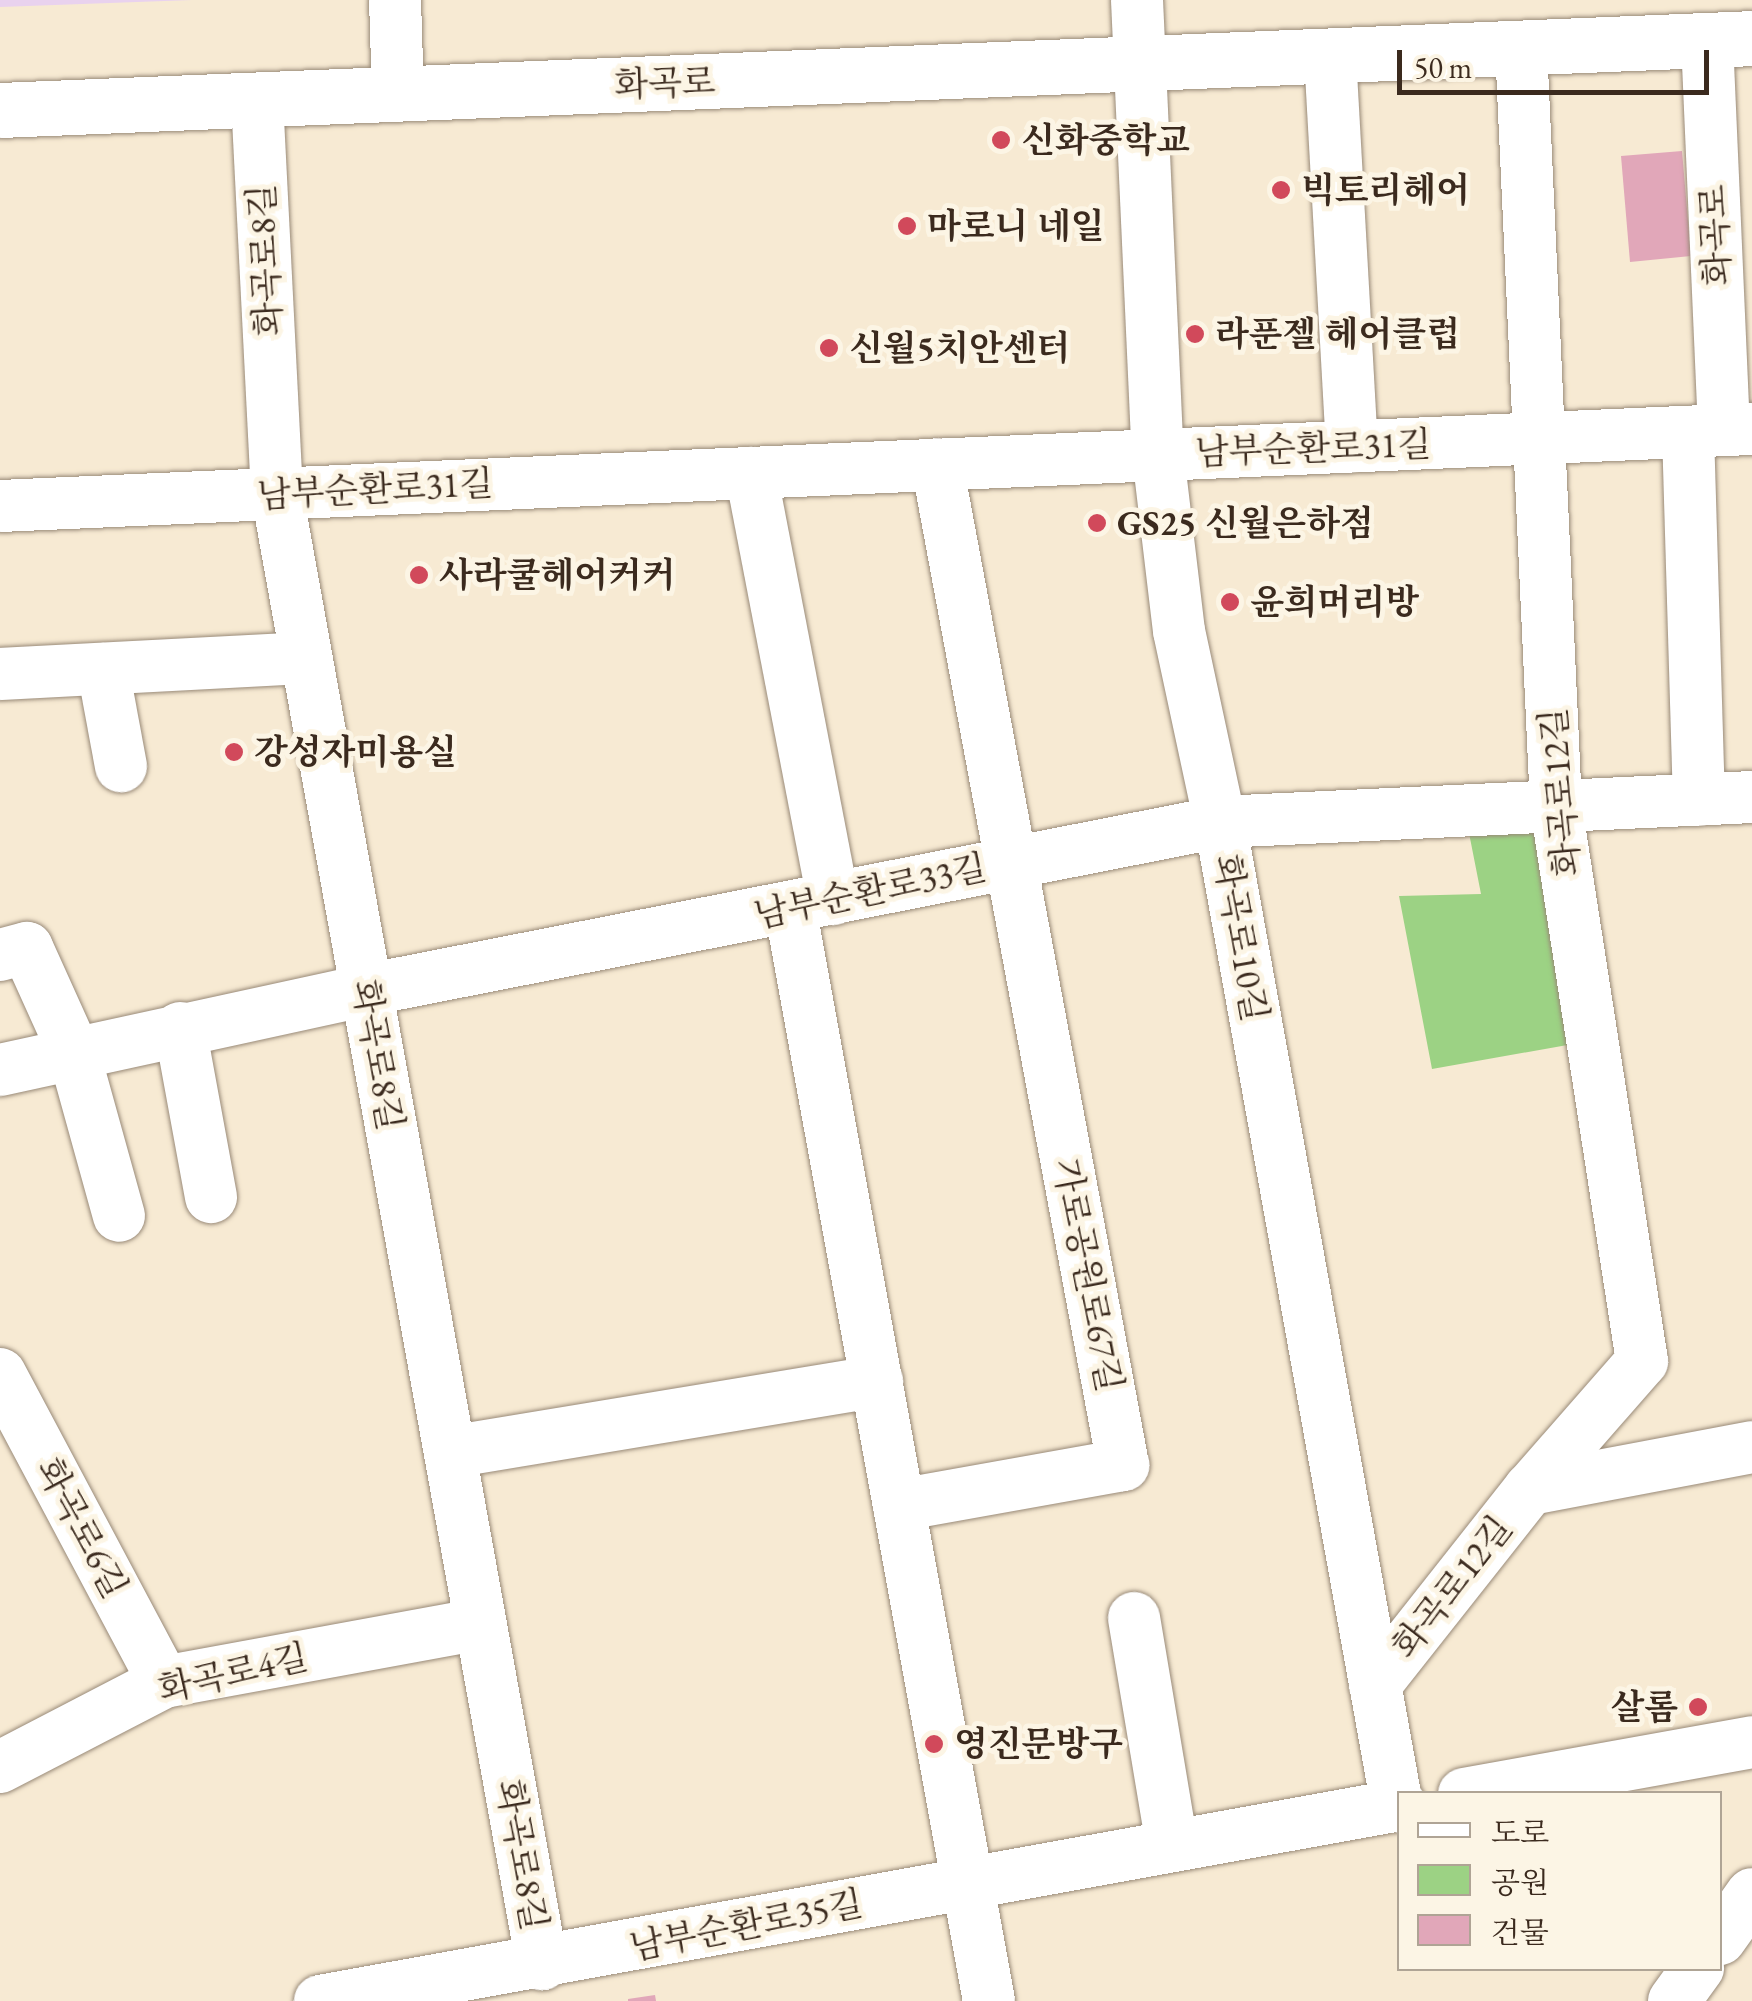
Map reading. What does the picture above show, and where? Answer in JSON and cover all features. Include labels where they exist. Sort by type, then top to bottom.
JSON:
[{"type":"main road","name":"화곡로","points":[[0,110],[1729,39]]},
{"type":"street","points":[[394,0],[398,94]]},
{"type":"street","name":"화곡로10길","points":[[1136,0],[1158,455],[1179,630],[1220,822],[1397,1801]]},
{"type":"street","name":"화곡로","points":[[1721,430],[1729,39]]},
{"type":"street","name":"화곡로12길","points":[[1375,1685],[1530,1489],[1642,1361],[1556,806],[1521,48]]},
{"type":"street","points":[[1330,56],[1352,446]]},
{"type":"street","name":"화곡로8길","points":[[257,99],[277,494],[542,1964]]},
{"type":"street","points":[[1699,800],[1721,430]]},
{"type":"street","name":"남부순환로31길","points":[[0,506],[1721,430]]},
{"type":"street","points":[[937,464],[1011,862]]},
{"type":"street","points":[[751,473],[877,1381],[989,2001]]},
{"type":"street","points":[[0,674],[306,658]]},
{"type":"street","points":[[103,669],[120,766]]},
{"type":"street","name":"남부순환로33길","points":[[0,1070],[72,1050],[366,990],[1220,822],[1752,797]]},
{"type":"street","name":"가로공원로67길","points":[[899,1506],[1123,1465],[1011,862]]},
{"type":"street","points":[[0,954],[27,948],[72,1050],[119,1216]]},
{"type":"street","points":[[180,1028],[211,1197]]},
{"type":"street","name":"화곡로6길","points":[[0,1374],[164,1682]]},
{"type":"street","points":[[450,1452],[877,1381]]},
{"type":"street","name":"화곡로12길","points":[[1530,1489],[1752,1447]]},
{"type":"street","points":[[1134,1618],[1172,1846]]},
{"type":"street","name":"화곡로4길","points":[[0,1767],[164,1682],[480,1624]]},
{"type":"street","points":[[1481,1791],[1752,1742]]},
{"type":"street","name":"남부순환로35길","points":[[320,2001],[542,1964],[1397,1806]]},
{"type":"street","points":[[1722,1936],[1752,1894]]},
{"type":"street","points":[[1674,2001],[1696,1971]]},
{"type":"shaded area","points":[[0,0],[192,0],[0,7]]},
{"type":"green space","points":[[1543,827],[1573,1044],[1432,1069],[1399,896],[1481,894],[1469,833]]},
{"type":"building","points":[[1682,151],[1691,256],[1630,262],[1621,156]]},
{"type":"building","points":[[655,1995],[656,2001],[628,2001],[628,1999]]},
{"type":"place","name":"신화중학교","points":[[1001,140]]},
{"type":"place","name":"빅토리헤어","points":[[1281,190]]},
{"type":"place","name":"마로니 네일","points":[[907,226]]},
{"type":"place","name":"라푼젤 헤어클럽","points":[[1195,334]]},
{"type":"place","name":"신월5치안센터","points":[[829,348]]},
{"type":"place","name":"GS25 신월은하점","points":[[1097,523]]},
{"type":"place","name":"사라쿨헤어커커","points":[[419,575]]},
{"type":"place","name":"윤희머리방","points":[[1230,602]]},
{"type":"place","name":"강성자미용실","points":[[234,752]]},
{"type":"place","name":"살롬","points":[[1698,1707]]},
{"type":"place","name":"영진문방구","points":[[934,1744]]}]
